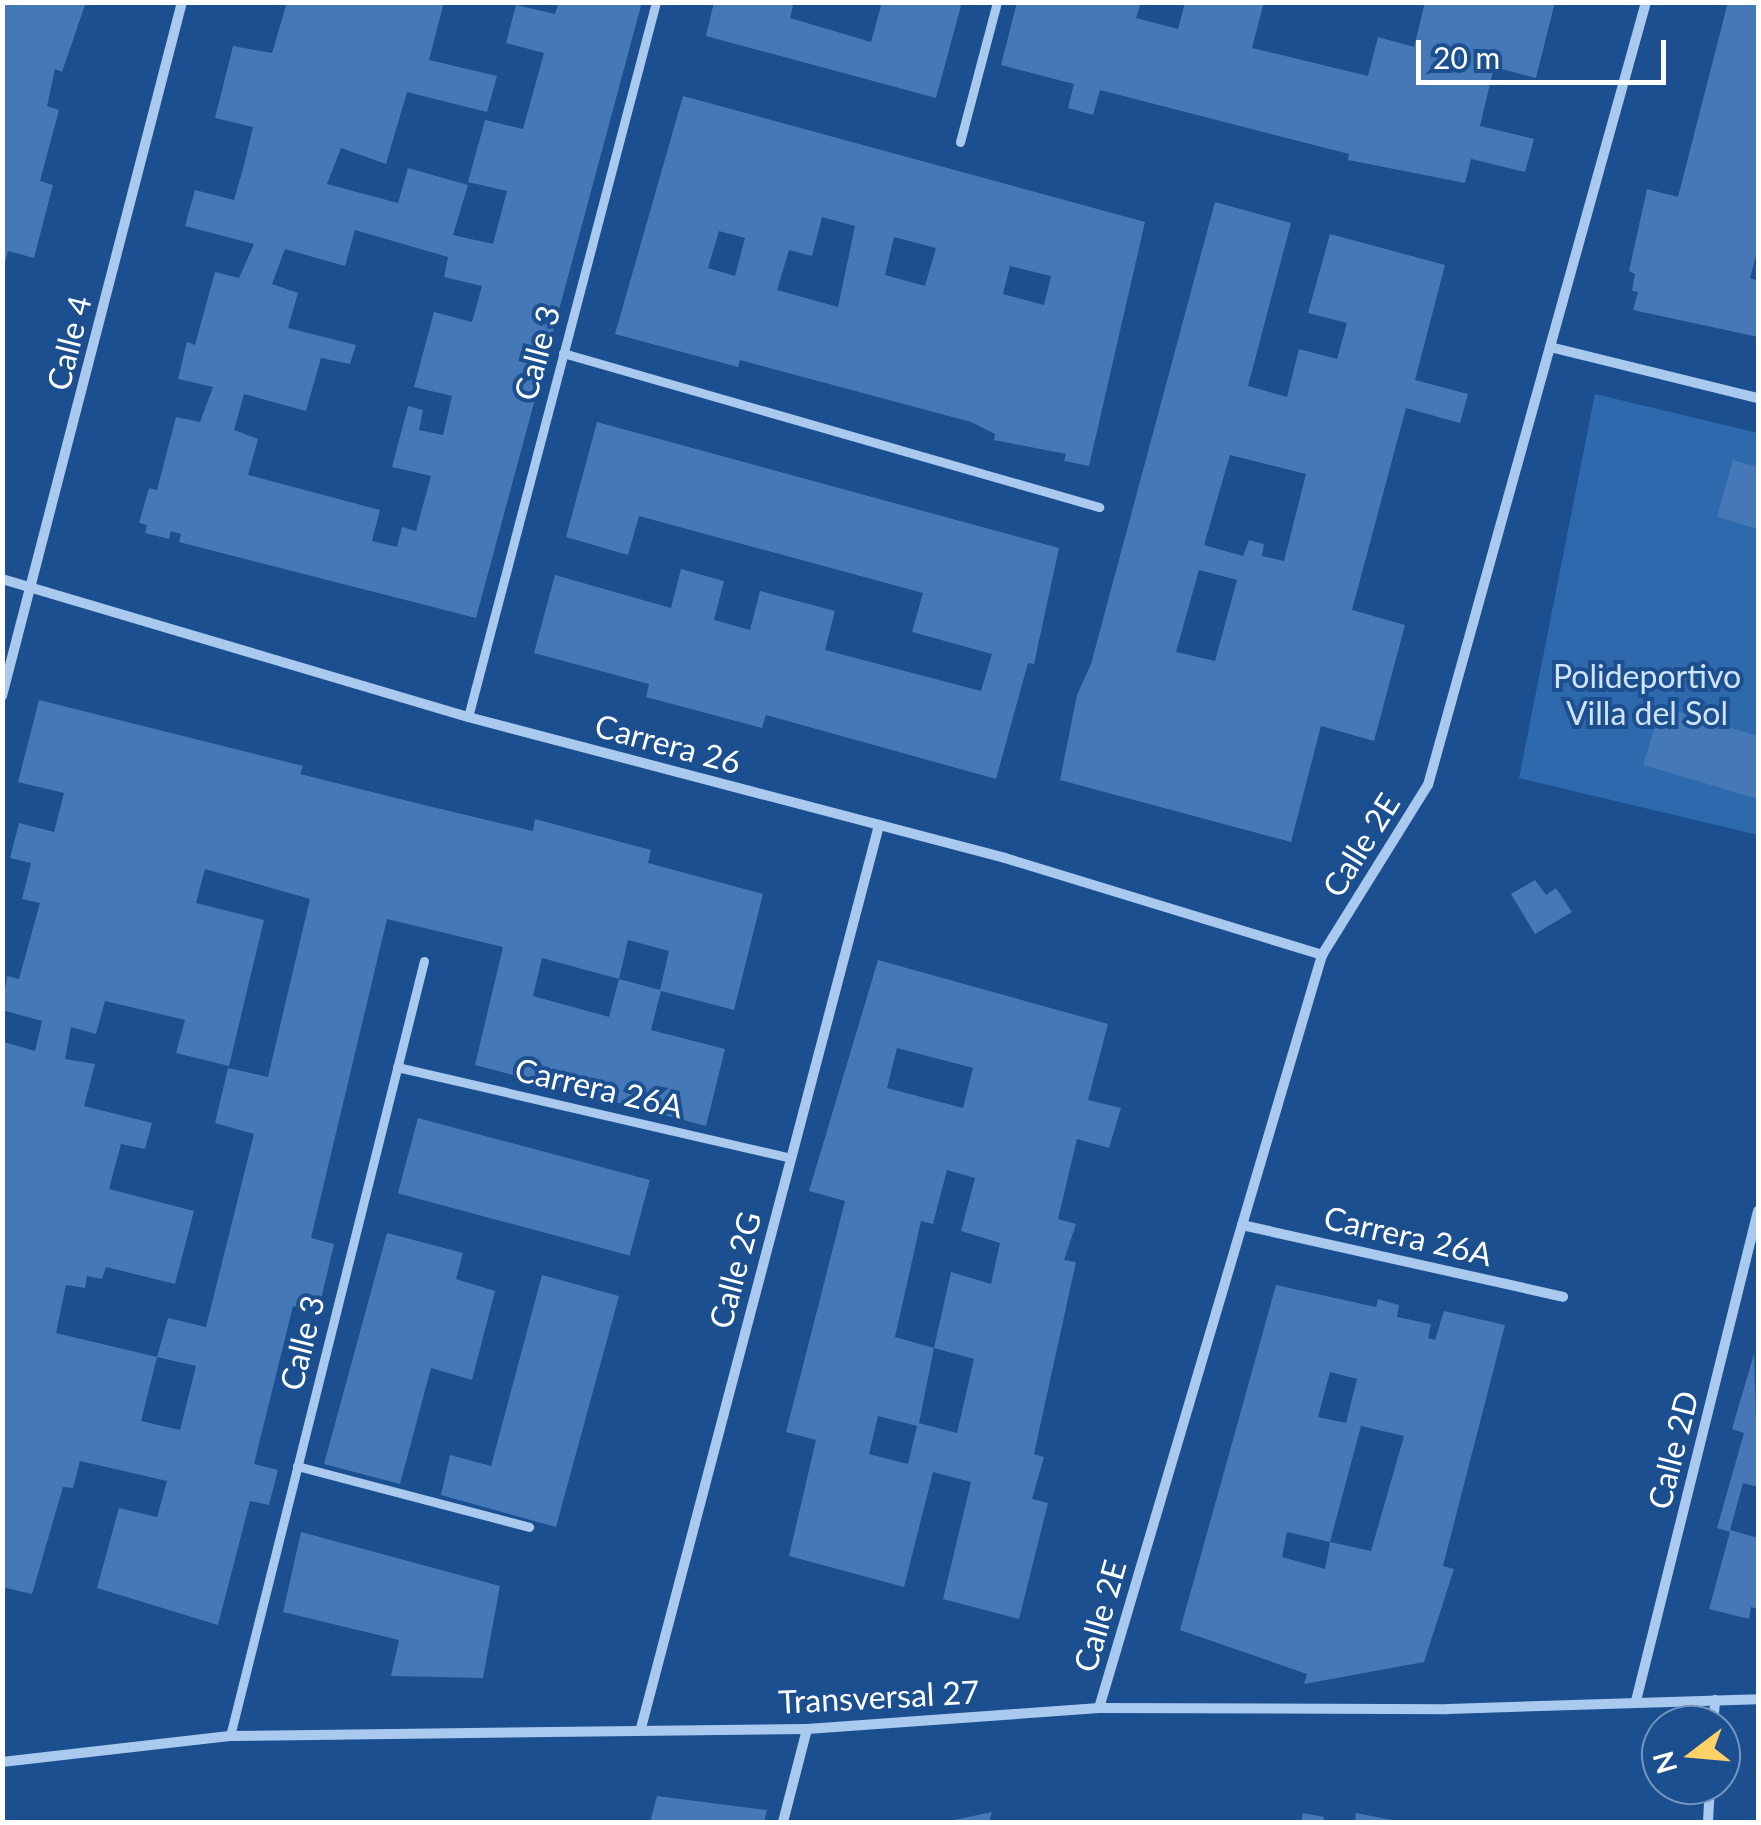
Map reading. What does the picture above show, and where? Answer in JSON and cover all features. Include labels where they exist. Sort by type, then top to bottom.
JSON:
[{"type":"street","name":"Calle 4","points":[[2,696],[182,2]]},
{"type":"street","name":"Calle 3","points":[[468,718],[656,2]]},
{"type":"street","points":[[960,142],[997,2]]},
{"type":"street","name":"Calle 2E","points":[[1099,1708],[1322,955],[1428,786],[1646,2]]},
{"type":"street","points":[[1550,347],[1758,398]]},
{"type":"street","points":[[563,353],[1099,506]]},
{"type":"street","name":"Carrera 26","points":[[2,578],[468,718],[879,825],[1322,955]]},
{"type":"street","name":"Calle 2G","points":[[640,1728],[879,825]]},
{"type":"street","name":"Calle 3","points":[[230,1736],[424,962]]},
{"type":"street","name":"Carrera 26A","points":[[396,1067],[790,1158]]},
{"type":"street","name":"Calle 2D","points":[[1636,1700],[1758,1211]]},
{"type":"street","name":"Carrera 26A","points":[[1242,1225],[1563,1296]]},
{"type":"street","points":[[298,1466],[528,1527]]},
{"type":"street","name":"Transversal 27","points":[[2,1762],[230,1736],[640,1728],[807,1729],[1099,1708],[1448,1709],[1758,1699]]},
{"type":"street","points":[[1714,1700],[1714,1705]]},
{"type":"street","points":[[784,1822],[807,1729]]},
{"type":"green space","name":"Polideportivo Villa del Sol","points":[[1595,394],[1758,433],[1758,835],[1519,778]]},
{"type":"building","points":[[2,2],[86,2],[62,72],[55,69],[47,106],[59,110],[40,181],[53,185],[34,258],[8,251],[4,266]]},
{"type":"building","points":[[287,2],[444,2],[429,60],[497,76],[487,112],[407,92],[386,164],[341,148],[327,184],[398,203],[408,168],[468,185],[453,235],[493,244],[507,191],[468,182],[485,120],[523,129],[544,53],[506,43],[516,5],[555,14],[559,2],[642,2],[476,618],[179,542],[181,534],[171,531],[169,539],[145,533],[147,525],[139,523],[149,488],[157,490],[176,417],[200,422],[213,387],[178,379],[187,342],[195,345],[215,272],[239,278],[254,244],[185,226],[195,190],[234,200],[244,165],[253,127],[215,118],[233,46],[272,53]],"holes":[[[355,230],[448,257],[444,277],[482,286],[472,322],[434,312],[414,387],[452,396],[443,435],[419,430],[423,410],[408,406],[392,467],[431,476],[416,531],[402,527],[397,547],[372,541],[380,510],[248,475],[258,439],[234,430],[244,394],[306,411],[321,358],[350,364],[356,345],[288,328],[298,293],[272,284],[285,249],[345,266]]]},
{"type":"building","points":[[714,2],[794,2],[790,18],[871,42],[882,2],[962,2],[936,98],[706,36]]},
{"type":"building","points":[[1017,2],[1141,2],[1136,18],[1178,29],[1185,2],[1264,2],[1252,48],[1368,76],[1378,37],[1414,47],[1425,2],[1555,2],[1536,78],[1494,67],[1480,126],[1534,139],[1525,172],[1471,159],[1465,183],[1348,160],[1349,154],[1100,90],[1093,115],[1068,108],[1074,84],[1001,65]]},
{"type":"building","points":[[1728,2],[1758,2],[1758,249],[1750,278],[1758,281],[1758,337],[1633,310],[1638,292],[1632,291],[1635,274],[1629,271],[1647,189],[1678,197]]},
{"type":"building","points":[[683,96],[1145,222],[1089,466],[1064,461],[1066,454],[994,440],[995,434],[971,422],[740,360],[738,367],[615,334]],"holes":[[[822,217],[855,226],[838,307],[777,290],[789,250],[812,256]],[[719,231],[745,238],[735,276],[708,268]],[[894,237],[936,248],[925,286],[885,275]],[[1010,266],[1051,276],[1044,305],[1003,294]]]},
{"type":"building","points":[[1215,202],[1291,223],[1248,386],[1287,397],[1299,349],[1337,359],[1347,323],[1308,313],[1330,234],[1445,265],[1415,380],[1468,394],[1460,423],[1406,408],[1352,610],[1405,625],[1374,741],[1321,726],[1291,842],[1060,780],[1077,695],[1091,664]],"holes":[[[1230,455],[1306,474],[1284,561],[1262,556],[1264,544],[1249,540],[1243,556],[1204,545]],[[1199,570],[1237,580],[1215,661],[1176,652]]]},
{"type":"building","points":[[597,422],[1059,548],[1034,664],[1028,663],[996,779],[766,715],[762,728],[646,697],[649,684],[534,653],[555,575],[671,608],[681,569],[724,581],[714,620],[750,630],[760,591],[835,611],[825,650],[981,691],[992,654],[912,632],[923,593],[639,516],[628,555],[566,537]]},
{"type":"building","points":[[1733,460],[1758,467],[1758,529],[1717,517]]},
{"type":"building","points":[[39,700],[303,766],[300,774],[416,803],[533,831],[535,819],[651,850],[648,863],[763,894],[734,1010],[661,991],[651,1030],[725,1049],[706,1126],[475,1065],[503,947],[387,919],[311,1238],[334,1244],[318,1312],[293,1306],[254,1464],[278,1470],[269,1505],[250,1501],[218,1625],[97,1588],[119,1508],[157,1517],[167,1481],[80,1461],[73,1488],[63,1487],[32,1594],[2,1587],[2,1047],[4,1042],[35,1051],[42,1021],[2,1010],[7,976],[19,979],[40,903],[22,899],[31,863],[10,858],[19,823],[54,832],[64,793],[18,782]],"holes":[[[205,869],[310,899],[268,1077],[228,1068],[215,1123],[254,1134],[206,1327],[168,1318],[157,1357],[56,1333],[66,1285],[85,1288],[87,1276],[102,1279],[106,1267],[175,1284],[194,1211],[109,1189],[121,1144],[145,1149],[152,1123],[84,1106],[95,1064],[65,1059],[71,1027],[96,1034],[105,1001],[185,1020],[176,1053],[229,1066],[264,920],[196,903]],[[628,940],[669,951],[660,990],[619,979]],[[542,958],[619,979],[609,1017],[533,996]],[[157,1357],[196,1366],[180,1430],[141,1421]]]},
{"type":"building","points":[[1661,707],[1758,736],[1758,799],[1643,765]]},
{"type":"building","points":[[1535,880],[1546,895],[1556,888],[1572,912],[1535,934],[1511,894]]},
{"type":"building","points":[[878,960],[1108,1024],[1088,1100],[1121,1108],[1109,1148],[1077,1139],[1058,1219],[1076,1224],[1064,1260],[1076,1262],[1034,1454],[1044,1457],[1032,1499],[1048,1503],[1019,1619],[943,1599],[971,1482],[933,1472],[904,1587],[789,1556],[816,1440],[786,1432],[845,1201],[809,1191]],"holes":[[[897,1048],[973,1068],[963,1108],[887,1088]],[[947,1170],[975,1178],[961,1231],[1000,1243],[991,1284],[951,1272],[934,1348],[895,1337],[921,1221],[933,1224]],[[934,1348],[974,1359],[957,1433],[919,1423]],[[878,1416],[917,1426],[908,1464],[869,1454]]]},
{"type":"building","points":[[418,1118],[650,1180],[630,1255],[398,1193]]},
{"type":"building","points":[[387,1233],[463,1253],[456,1279],[495,1291],[472,1380],[431,1368],[400,1484],[324,1464]]},
{"type":"building","points":[[542,1275],[619,1296],[556,1527],[441,1495],[450,1455],[491,1466]]},
{"type":"building","points":[[1276,1285],[1376,1307],[1378,1299],[1399,1305],[1397,1317],[1431,1324],[1428,1338],[1435,1340],[1444,1311],[1505,1325],[1443,1566],[1454,1569],[1424,1662],[1304,1684],[1307,1674],[1180,1630]],"holes":[[[1330,1372],[1357,1379],[1346,1423],[1318,1417]],[[1361,1426],[1404,1436],[1371,1551],[1330,1542]],[[1287,1532],[1330,1542],[1325,1569],[1282,1557]]]},
{"type":"building","points":[[1754,1354],[1758,1487],[1743,1483],[1730,1530],[1758,1538],[1758,1609],[1751,1607],[1749,1619],[1709,1609],[1730,1532],[1717,1528],[1744,1433],[1732,1429]]},
{"type":"building","points":[[301,1532],[500,1586],[483,1678],[391,1676],[399,1640],[283,1612]]},
{"type":"building","points":[[657,1796],[767,1810],[764,1822],[650,1822]]},
{"type":"building","points":[[992,1812],[989,1822],[949,1821]]},
{"type":"building","points":[[1303,1813],[1324,1817],[1323,1822],[1301,1822]]},
{"type":"building","points":[[1356,1813],[1397,1821],[1397,1822],[1355,1822]]}]
